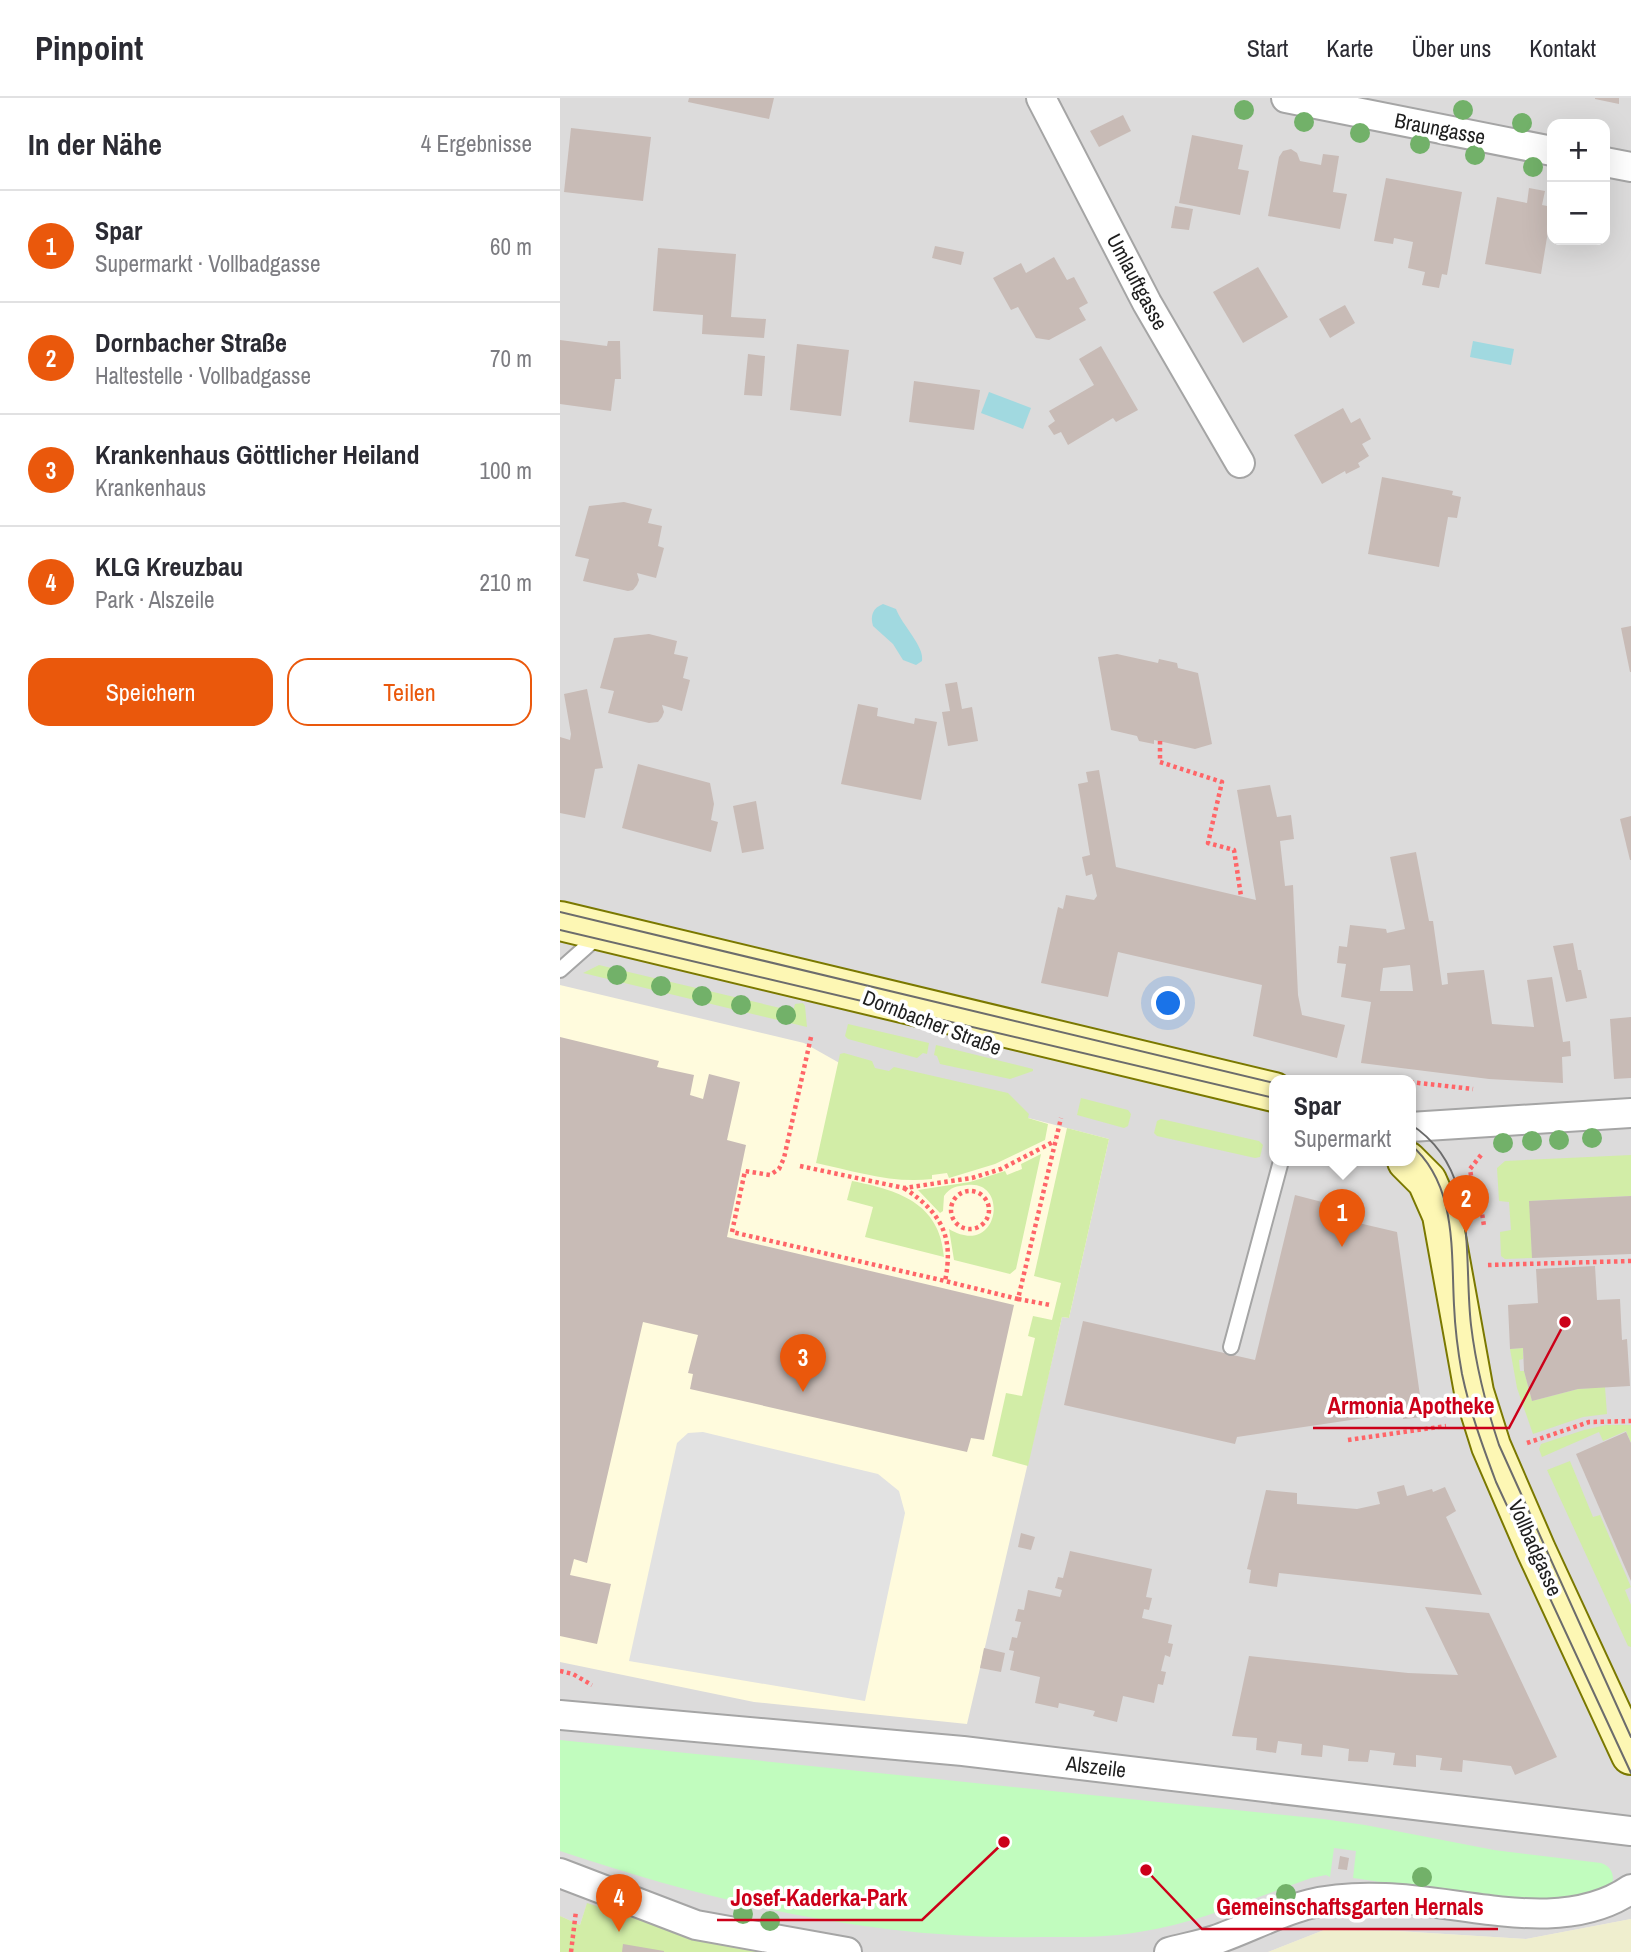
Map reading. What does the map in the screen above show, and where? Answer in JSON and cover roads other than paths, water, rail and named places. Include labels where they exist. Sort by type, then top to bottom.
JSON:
[{"type":"main road","name":"Dornbacher Straße","points":[[571,923],[1269,1091]]},
{"type":"main road","name":"Dornbacher Straße","points":[[836,987],[1005,1052],[1269,1115]]},
{"type":"main road","name":"Vollbadgasse","points":[[1416,1140],[1431,1154],[1441,1169],[1455,1203],[1460,1234],[1464,1332]]},
{"type":"main road","name":"Vollbadgasse","points":[[1415,1168],[1433,1193],[1442,1215],[1474,1392],[1491,1446],[1631,1755]]},
{"type":"street","name":"Umlauftgasse","points":[[1041,98],[1147,303],[1240,463]]},
{"type":"street","name":"Braungasse","points":[[1286,98],[1547,150]]},
{"type":"street","points":[[1610,163],[1631,167]]},
{"type":"street","points":[[1416,1127],[1631,1113]]},
{"type":"street","name":"Alszeile","points":[[560,1715],[963,1751],[1631,1831]]},
{"type":"street","points":[[560,1873],[696,1925],[847,1952]]},
{"type":"street","points":[[1169,1952],[1212,1941],[1310,1904],[1338,1900],[1386,1898],[1523,1913],[1550,1913],[1604,1904],[1631,1889]]},
{"type":"lane","points":[[560,970],[595,939],[571,923]]},
{"type":"lane","points":[[1231,1347],[1280,1166]]},
{"type":"water","points":[[1473,341],[1514,349],[1511,365],[1470,357]]},
{"type":"water","points":[[989,392],[1031,408],[1023,429],[981,413]]},
{"type":"water","points":[[883,604],[896,609],[917,643],[922,661],[916,665],[903,660],[893,644],[873,626],[873,612]]},
{"type":"tram line","points":[[560,912],[1269,1082]]},
{"type":"tram line","points":[[560,930],[1269,1097]]},
{"type":"tram line","points":[[1416,1129],[1432,1142],[1448,1164],[1458,1189],[1467,1243],[1473,1341],[1482,1386],[1499,1445],[1631,1737]]},
{"type":"tram line","points":[[1416,1150],[1436,1178],[1444,1198],[1451,1240],[1459,1357],[1469,1402],[1482,1442],[1496,1482],[1631,1773]]},
{"type":"place","name":"Dornbacher Straße","points":[[1466,1233]]},
{"type":"place","name":"Spar","points":[[1342,1247]]},
{"type":"place","name":"Armonia Apotheke","points":[[1565,1322]]},
{"type":"place","name":"Krankenhaus Göttlicher Heiland","points":[[803,1392]]},
{"type":"place","name":"Josef-Kaderka-Park","points":[[1004,1842]]},
{"type":"place","name":"Gemeinschaftsgarten Hernals","points":[[1146,1870]]},
{"type":"place","name":"KLG Kreuzbau","points":[[619,1932]]}]
